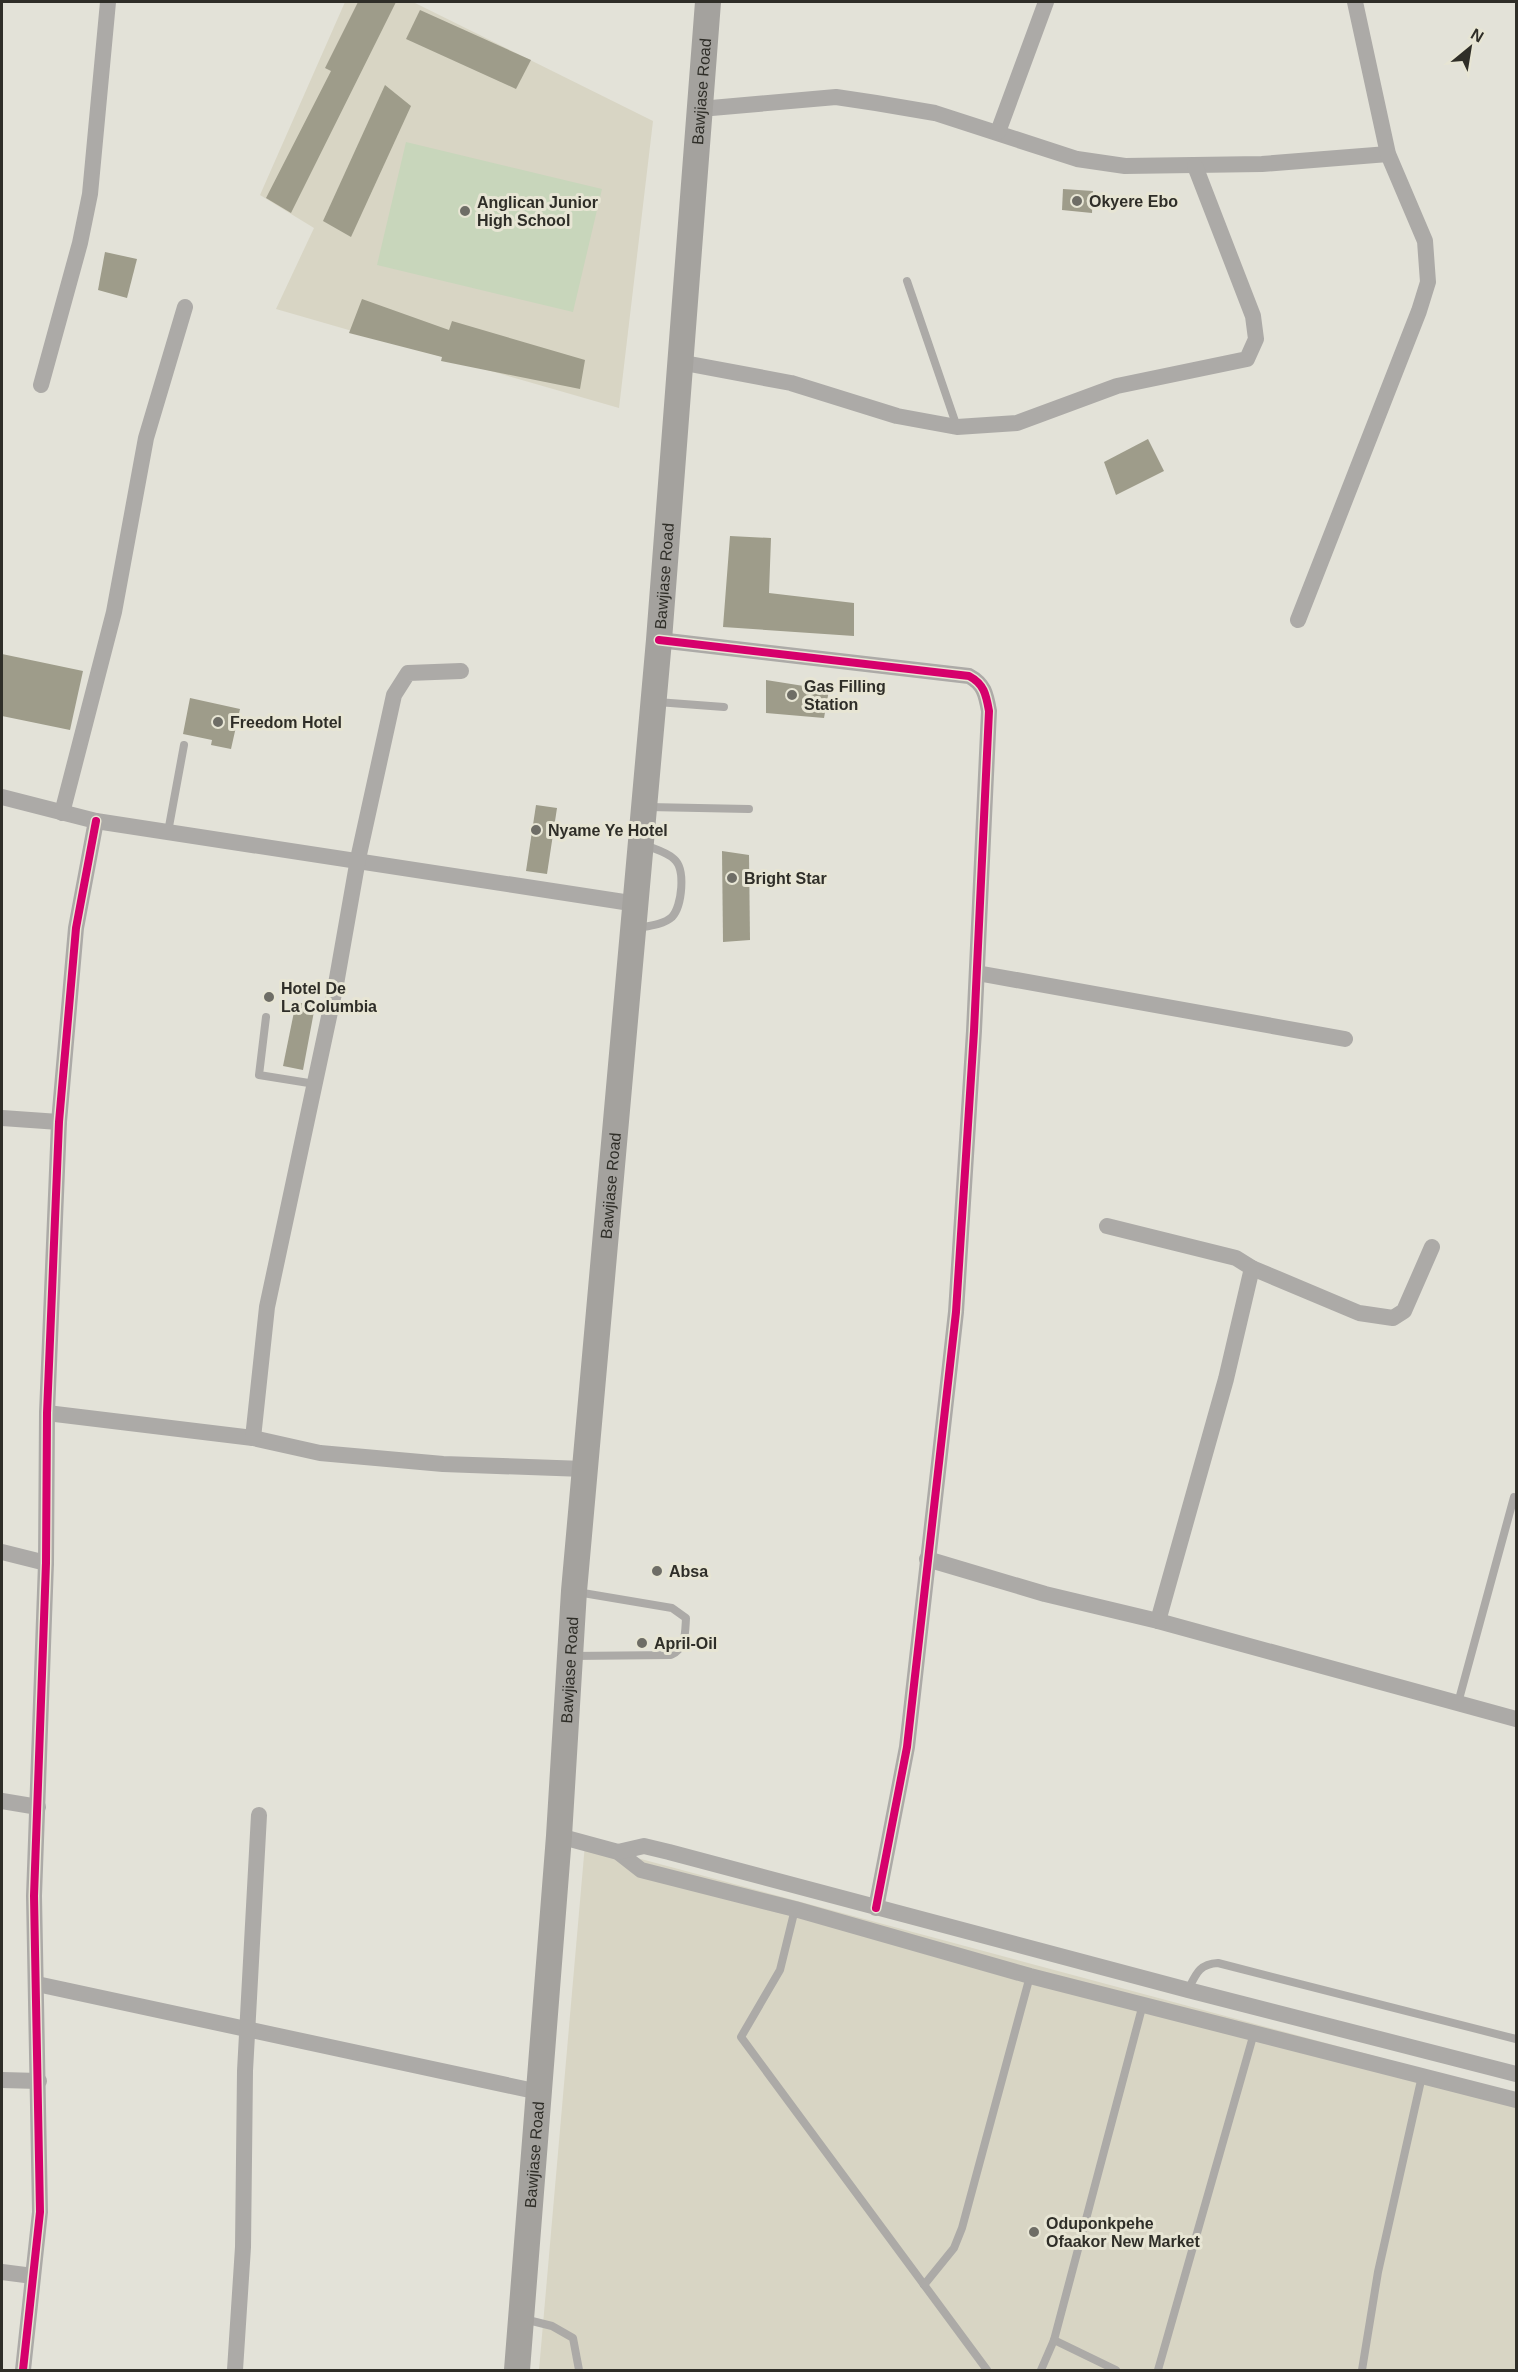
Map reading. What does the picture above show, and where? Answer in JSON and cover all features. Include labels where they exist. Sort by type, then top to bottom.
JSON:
[{"type":"main road","name":"Bawjiase Road","points":[[517,2370],[559,1836],[568,1656],[654,701],[708,2]]},
{"type":"street","points":[[41,385],[80,243],[90,194],[108,2]]},
{"type":"street","points":[[998,132],[1046,2]]},
{"type":"street","points":[[1298,620],[1419,312],[1428,282],[1425,241],[1388,154],[1355,2]]},
{"type":"street","points":[[700,109],[836,97],[934,113],[1077,159],[1125,166],[1262,164],[1388,154]]},
{"type":"street","points":[[679,362],[791,383],[897,416],[957,427],[1017,423],[1117,386],[1247,359],[1256,339],[1253,316],[1195,166]]},
{"type":"street","points":[[62,813],[114,612],[146,438],[185,307]]},
{"type":"street","points":[[659,640],[969,676],[978,681],[985,690],[990,711],[977,973],[956,1312],[907,1747],[876,1908]]},
{"type":"street","points":[[253,1438],[267,1307],[336,984],[358,859],[394,695],[408,673],[461,671]]},
{"type":"street","points":[[2,798],[96,821],[358,859],[635,916]]},
{"type":"street","points":[[24,2370],[40,2212],[34,1896],[46,1563],[46,1413],[59,1122],[76,928],[96,821]]},
{"type":"street","points":[[977,973],[1345,1039]]},
{"type":"street","points":[[2,1118],[59,1122]]},
{"type":"street","points":[[1107,1226],[1236,1258],[1252,1268],[1359,1312],[1393,1318],[1404,1311],[1432,1247]]},
{"type":"street","points":[[1158,1620],[1226,1379],[1252,1268]]},
{"type":"street","points":[[46,1413],[253,1438],[320,1453],[443,1464],[584,1469]]},
{"type":"street","points":[[2,1552],[46,1563]]},
{"type":"street","points":[[927,1559],[1045,1594],[1158,1620],[1516,1719]]},
{"type":"street","points":[[2,1801],[38,1807]]},
{"type":"street","points":[[236,2370],[243,2247],[247,2031],[259,1815]]},
{"type":"street","points":[[559,1836],[618,1852],[641,1870],[795,1909],[1030,1976],[1516,2100]]},
{"type":"street","points":[[618,1852],[644,1846],[1516,2074]]},
{"type":"street","points":[[37,1984],[539,2092]]},
{"type":"street","points":[[2,2080],[39,2081]]},
{"type":"street","points":[[2,2272],[33,2276]]},
{"type":"lane","points":[[907,281],[957,427]]},
{"type":"lane","points":[[654,701],[724,707]]},
{"type":"lane","points":[[168,832],[184,745]]},
{"type":"lane","points":[[645,807],[749,809]]},
{"type":"lane","points":[[635,916],[660,923],[671,917],[677,908],[681,880],[680,867],[674,859],[641,844]]},
{"type":"lane","points":[[266,1017],[259,1075],[315,1084]]},
{"type":"lane","points":[[1458,1703],[1514,1497]]},
{"type":"lane","points":[[568,1656],[671,1655],[680,1651],[684,1642],[686,1618],[672,1608],[574,1591]]},
{"type":"lane","points":[[795,1909],[780,1970],[741,2037],[987,2370]]},
{"type":"lane","points":[[1188,1990],[1197,1971],[1206,1964],[1218,1963],[1516,2039]]},
{"type":"lane","points":[[924,2285],[954,2248],[962,2228],[1030,1976]]},
{"type":"lane","points":[[1041,2370],[1054,2340],[1143,2004]]},
{"type":"lane","points":[[1158,2370],[1254,2033]]},
{"type":"lane","points":[[1362,2370],[1378,2272],[1422,2076]]},
{"type":"lane","points":[[521,2318],[552,2326],[573,2338],[579,2370]]},
{"type":"lane","points":[[1054,2340],[1116,2370]]},
{"type":"shaded area","name":"Anglican Junior High School","points":[[345,2],[413,2],[653,121],[619,408],[276,309],[314,228],[260,195]]},
{"type":"shaded area","name":"Oduponkpehe Ofaakor New Market","points":[[585,1844],[1516,2094],[1516,2370],[539,2370]]},
{"type":"green space","points":[[406,142],[602,189],[573,312],[377,265]]},
{"type":"building","points":[[358,2],[396,2],[291,213],[266,198],[331,71],[325,68]]},
{"type":"building","points":[[420,10],[531,60],[516,89],[406,39]]},
{"type":"building","points":[[385,85],[411,106],[351,237],[323,221]]},
{"type":"building","points":[[1063,189],[1093,191],[1092,213],[1062,210]]},
{"type":"building","points":[[105,252],[137,259],[127,298],[98,290]]},
{"type":"building","points":[[362,299],[449,330],[452,321],[585,360],[580,389],[441,361],[442,357],[349,333]]},
{"type":"building","points":[[1148,439],[1164,471],[1116,495],[1104,462]]},
{"type":"building","points":[[730,536],[771,538],[769,593],[854,603],[854,636],[723,627]]},
{"type":"building","points":[[2,654],[83,671],[70,730],[2,716]]},
{"type":"building","points":[[766,680],[829,690],[824,718],[766,713]]},
{"type":"building","points":[[190,698],[240,709],[231,749],[211,745],[212,740],[183,734]]},
{"type":"building","points":[[536,805],[557,808],[547,874],[526,871]]},
{"type":"building","points":[[722,851],[749,855],[750,940],[723,942]]},
{"type":"building","points":[[296,1002],[315,1006],[303,1070],[283,1066]]},
{"type":"cycle path","points":[[659,640],[969,676],[978,682],[987,699],[989,711],[974,1031],[956,1312],[907,1747],[876,1908]]},
{"type":"cycle path","points":[[23,2370],[40,2212],[34,1896],[46,1563],[47,1413],[59,1122],[76,928],[96,821]]},
{"type":"place","name":"Okyere Ebo","points":[[1077,201]]},
{"type":"place","name":"Anglican Junior High School","points":[[465,211]]},
{"type":"place","name":"Gas Filling Station","points":[[792,695]]},
{"type":"place","name":"Freedom Hotel","points":[[218,722]]},
{"type":"place","name":"Nyame Ye Hotel","points":[[536,830]]},
{"type":"place","name":"Bright Star","points":[[732,878]]},
{"type":"place","name":"Hotel De La Columbia","points":[[269,997]]},
{"type":"place","name":"Absa","points":[[657,1571]]},
{"type":"place","name":"April-Oil","points":[[642,1643]]},
{"type":"place","name":"Oduponkpehe Ofaakor New Market","points":[[1034,2232]]}]
